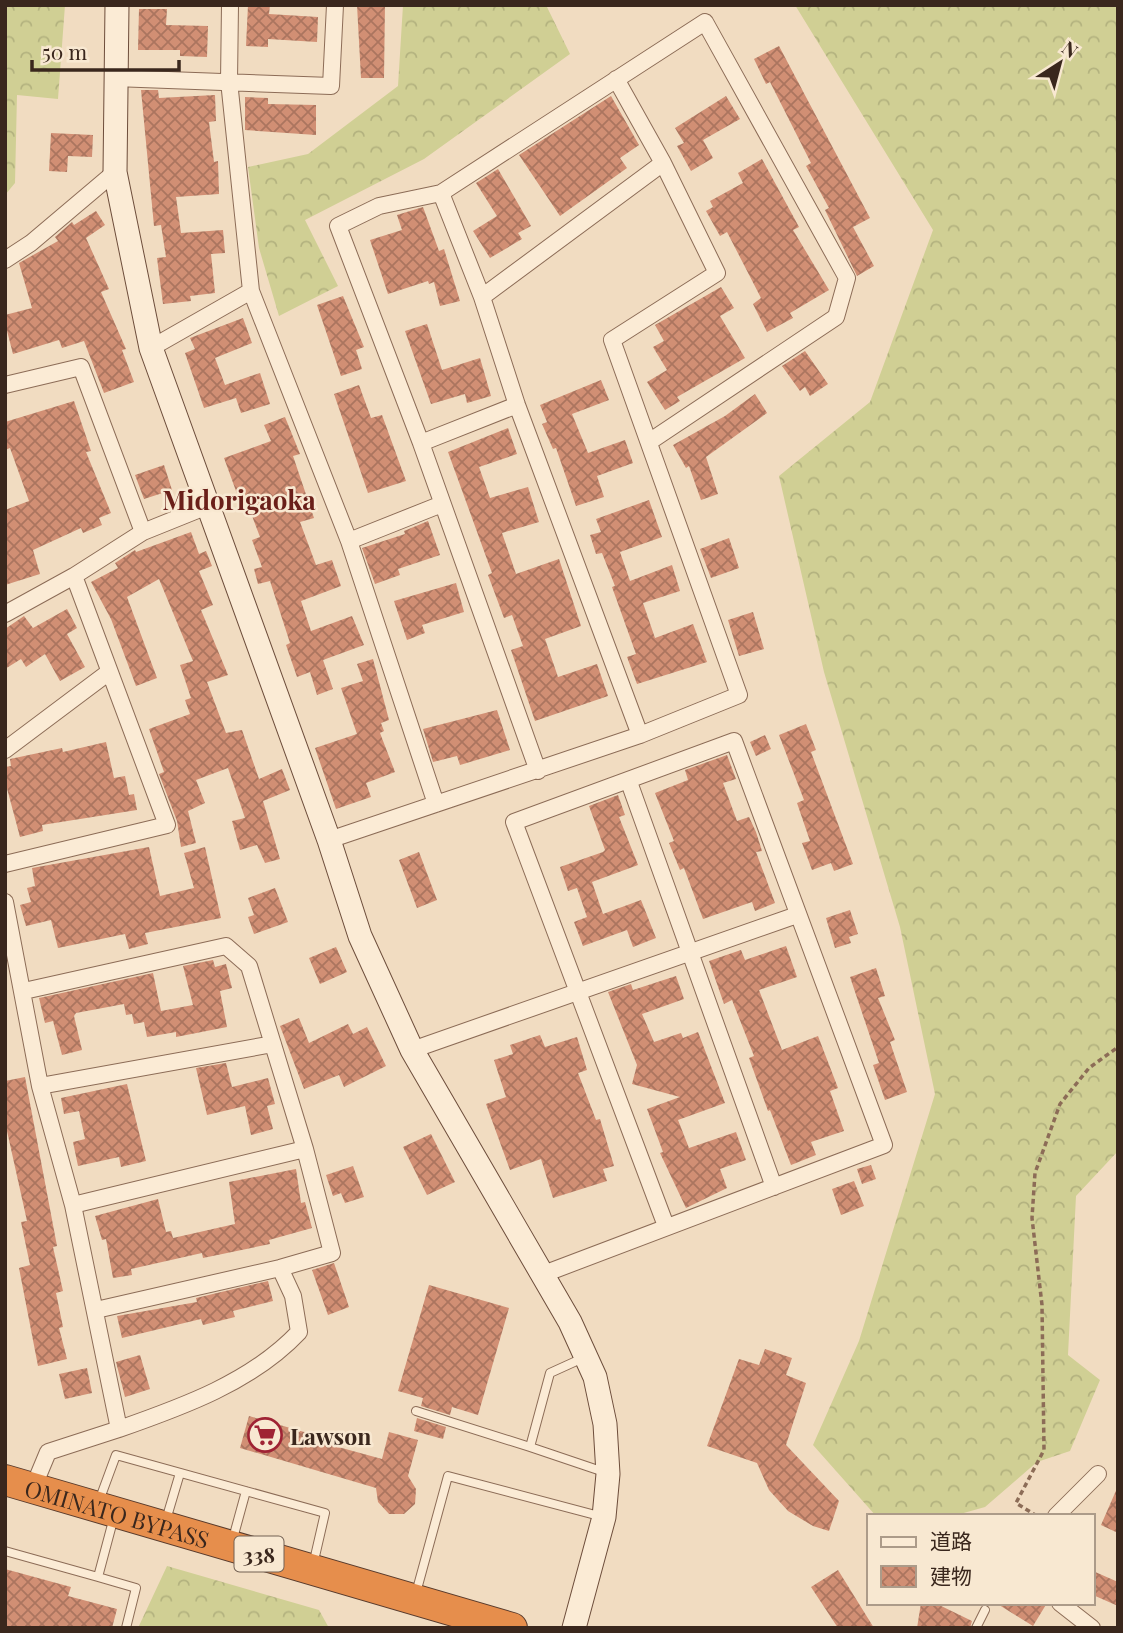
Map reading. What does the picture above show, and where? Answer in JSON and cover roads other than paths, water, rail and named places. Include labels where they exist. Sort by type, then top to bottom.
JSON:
[{"type":"highway","name":"OMINATO BYPASS","points":[[12,1483],[512,1628]]},
{"type":"street","points":[[117,5],[114,172],[151,348],[210,505],[329,840],[360,936],[412,1050],[570,1322],[595,1377],[605,1424],[608,1474],[604,1517],[574,1628]]},
{"type":"street","points":[[230,5],[229,81],[251,291],[349,541],[436,804]]},
{"type":"street","points":[[114,78],[331,86],[335,5]]},
{"type":"street","points":[[538,771],[421,443],[338,226],[379,206],[442,193],[705,22],[847,278],[836,317],[649,442]]},
{"type":"street","points":[[329,840],[640,735],[739,695],[612,340],[717,273],[663,163],[616,79]]},
{"type":"street","points":[[482,297],[663,163]]},
{"type":"street","points":[[5,260],[31,243],[114,172]]},
{"type":"street","points":[[442,193],[482,297],[517,405],[640,735]]},
{"type":"street","points":[[151,348],[251,291]]},
{"type":"street","points":[[5,385],[80,368],[143,532]]},
{"type":"street","points":[[421,443],[517,405]]},
{"type":"street","points":[[349,541],[442,504]]},
{"type":"street","points":[[5,614],[74,576],[143,532],[210,505]]},
{"type":"street","points":[[5,864],[167,825],[74,576]]},
{"type":"street","points":[[5,750],[109,672]]},
{"type":"street","points":[[541,1275],[884,1145],[734,741],[629,782],[514,822],[666,1226]]},
{"type":"street","points":[[629,782],[774,1187]]},
{"type":"street","points":[[5,902],[24,991],[40,1087],[73,1205],[119,1429]]},
{"type":"street","points":[[412,1050],[797,915]]},
{"type":"street","points":[[24,991],[226,946],[248,966],[305,1149],[332,1253],[280,1269],[96,1310]]},
{"type":"street","points":[[40,1087],[273,1044]]},
{"type":"street","points":[[73,1205],[305,1149]]},
{"type":"street","points":[[12,1483],[48,1452],[191,1404],[281,1350],[299,1332],[293,1296],[280,1269]]},
{"type":"street","points":[[1058,1514],[1098,1474]]},
{"type":"street","points":[[1062,1605],[1092,1628]]},
{"type":"lane","points":[[530,1447],[550,1373],[586,1357]]},
{"type":"lane","points":[[416,1412],[608,1474]]},
{"type":"lane","points":[[97,1577],[116,1455],[325,1513],[312,1570]]},
{"type":"lane","points":[[164,1526],[180,1473]]},
{"type":"lane","points":[[414,1599],[448,1476],[604,1517]]},
{"type":"lane","points":[[232,1546],[246,1491]]},
{"type":"lane","points":[[5,1551],[136,1588],[126,1628]]},
{"type":"lane","points":[[976,1628],[985,1610]]},
{"type":"place","name":"Lawson","points":[[265,1435]]},
{"type":"district","name":"Midorigaoka","points":[[239,499]]}]
